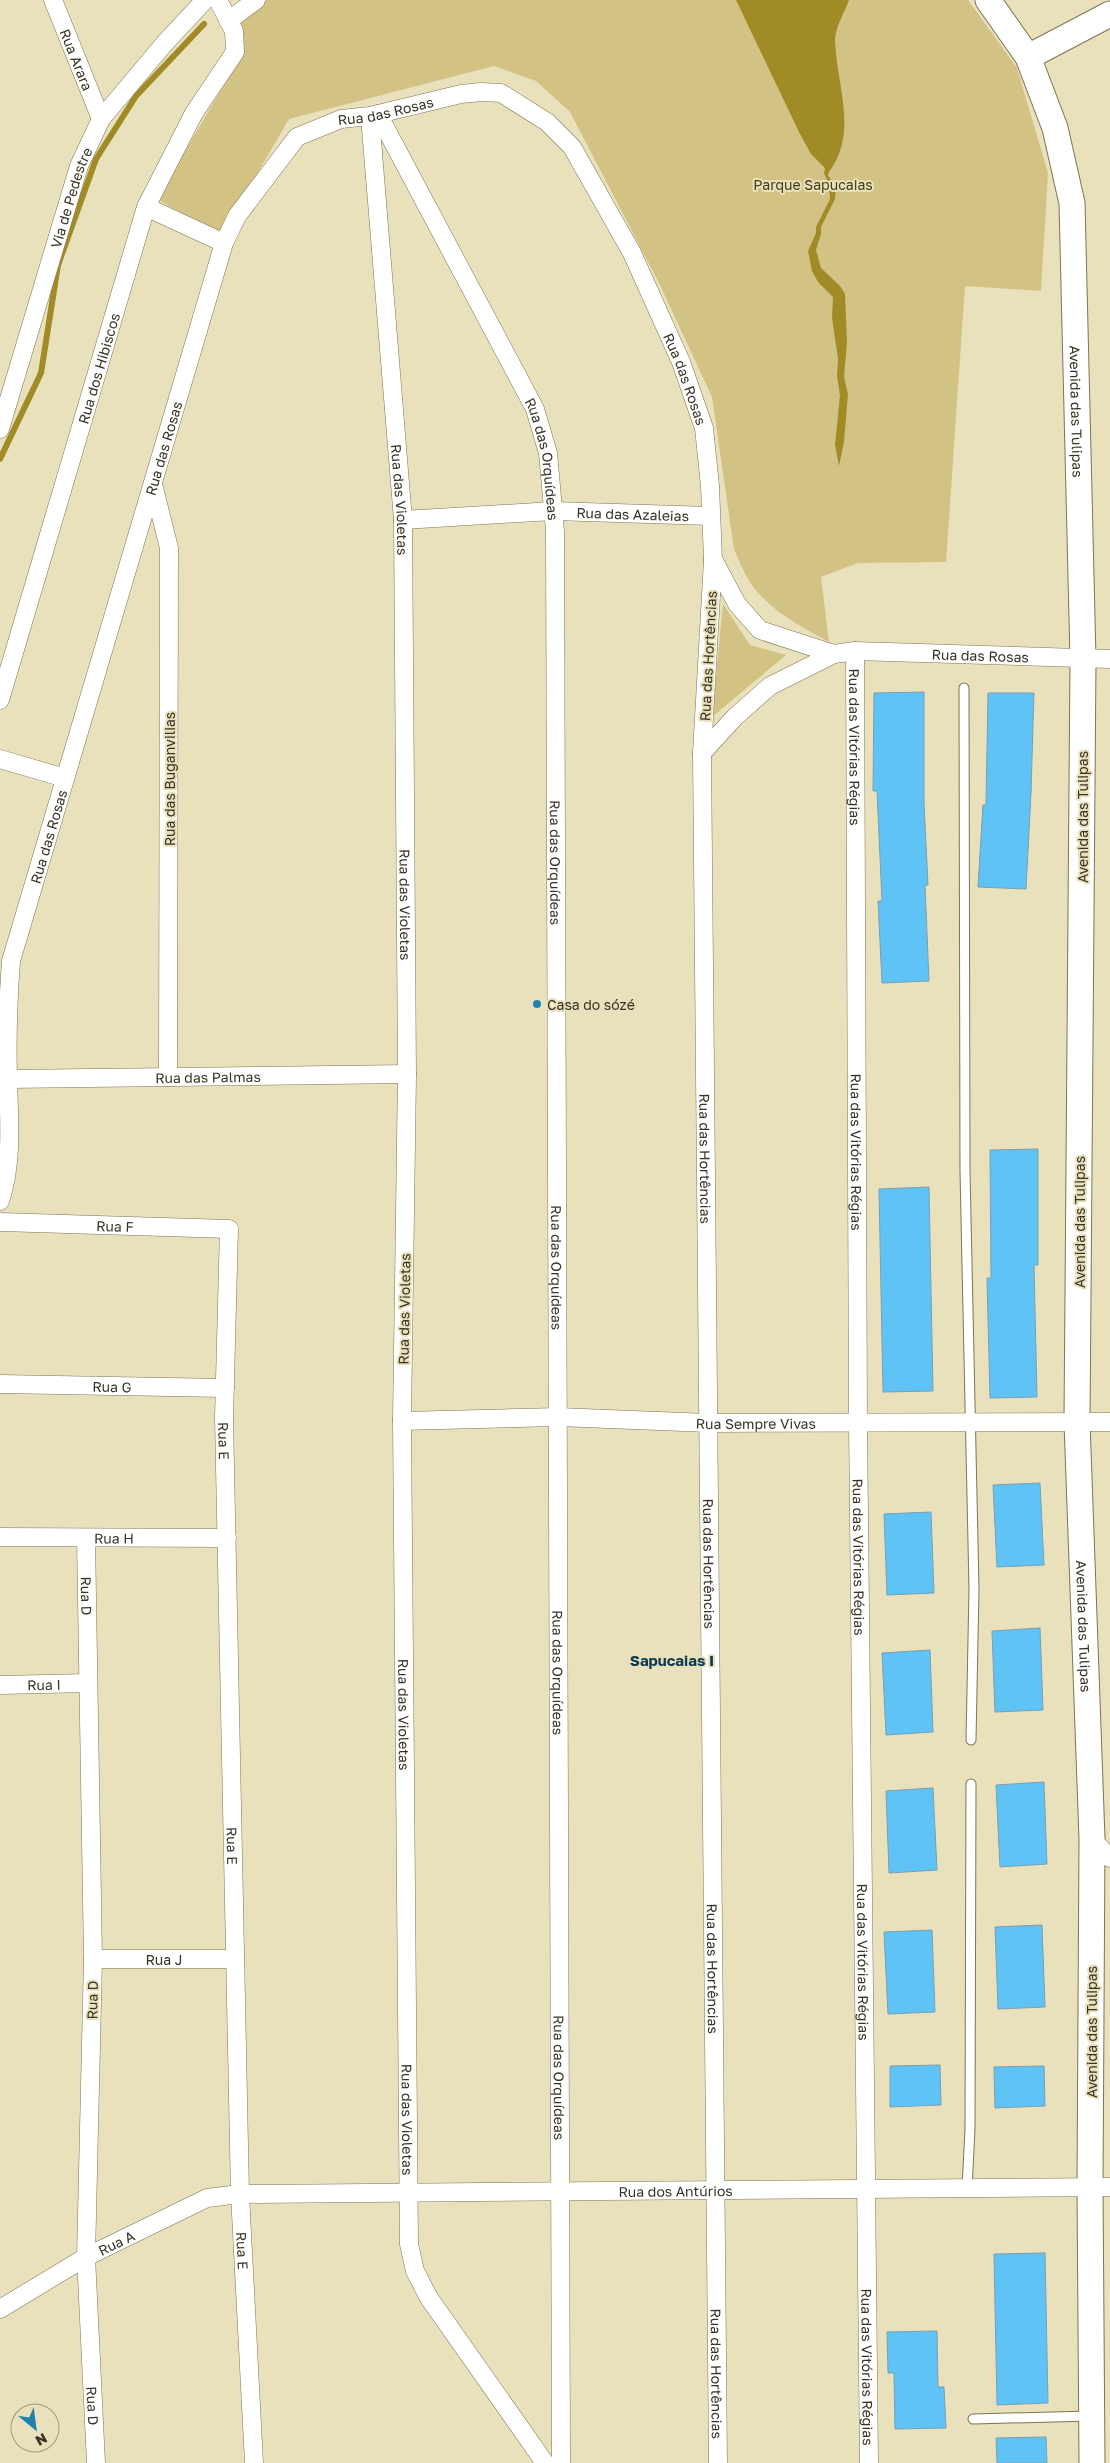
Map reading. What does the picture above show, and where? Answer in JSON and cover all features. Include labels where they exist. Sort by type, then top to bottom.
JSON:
[{"type":"street","name":"Rua Arara","points":[[53,0],[101,119]]},
{"type":"street","name":"Via de Pedestre","points":[[0,429],[79,166],[101,119],[164,44],[205,0]]},
{"type":"street","points":[[218,0],[228,21],[256,0]]},
{"type":"street","name":"Avenida das Tulipas","points":[[988,0],[1028,57],[1056,128],[1072,203],[1083,659],[1077,1422],[1092,1839],[1100,2187],[1090,2416],[1092,2463]]},
{"type":"street","points":[[1028,57],[1110,14]]},
{"type":"street","name":"Rua dos Hibiscos","points":[[0,700],[146,207],[194,113],[235,52],[234,31],[228,21]]},
{"type":"street","name":"Rua das Rosas","points":[[0,1201],[4,1189],[9,1140],[7,1009],[11,961],[224,243],[237,216],[298,137],[341,119],[374,115],[461,94],[501,93],[547,122],[572,147],[632,253],[681,362],[704,428],[714,560],[737,604],[760,630],[834,654],[855,651],[1083,659],[1110,658]]},
{"type":"street","name":"Rua das Orquídeas","points":[[374,115],[535,409],[548,453],[553,511],[561,2463]]},
{"type":"street","name":"Rua das Violetas","points":[[374,115],[403,520],[407,1074],[402,1421],[407,2192],[409,2244],[416,2272],[429,2298],[546,2463]]},
{"type":"street","points":[[146,207],[224,243]]},
{"type":"street","name":"Rua das Buganvilias","points":[[153,484],[169,548],[168,1077]]},
{"type":"street","name":"Rua das Azaleias","points":[[403,520],[553,511],[711,516]]},
{"type":"street","name":"Rua das Hortências","points":[[714,560],[702,753],[718,2463]]},
{"type":"street","name":"Rua das Vitórias Régias","points":[[855,651],[858,1422],[869,2463]]},
{"type":"street","name":"Rua das Hortências","points":[[702,753],[734,717],[770,686],[834,654]]},
{"type":"street","points":[[0,760],[65,778]]},
{"type":"street","name":"Rua das Palmas","points":[[8,1079],[407,1074]]},
{"type":"street","name":"Rua F","points":[[0,1222],[229,1229]]},
{"type":"street","name":"Rua E","points":[[229,1229],[225,1388],[235,1959],[240,2194],[254,2463]]},
{"type":"street","name":"Rua G","points":[[0,1384],[225,1388]]},
{"type":"street","name":"Rua Sempre Vivas","points":[[402,1421],[558,1417],[709,1423],[1110,1422]]},
{"type":"street","name":"Rua H","points":[[0,1537],[227,1538]]},
{"type":"street","name":"Rua D","points":[[86,1538],[93,1958],[86,2257],[96,2463]]},
{"type":"street","name":"Rua I","points":[[0,1685],[88,1683]]},
{"type":"street","points":[[1092,1839],[1110,1858]]},
{"type":"street","name":"Rua J","points":[[93,1958],[235,1959]]},
{"type":"street","name":"Rua dos Antúrios","points":[[240,2194],[1100,2187]]},
{"type":"street","name":"Rua A","points":[[0,2309],[86,2257],[207,2198],[240,2194]]},
{"type":"lane","points":[[964,688],[965,1171],[974,1589],[971,1740]]},
{"type":"lane","points":[[967,2189],[970,2129],[971,1784]]},
{"type":"lane","points":[[973,2419],[1090,2416]]},
{"type":"green space","name":"Parque Sapucaias","points":[[267,0],[968,0],[1017,68],[1048,173],[1041,291],[965,286],[946,562],[858,563],[821,577],[829,642],[771,606],[754,589],[734,549],[712,397],[659,283],[570,112],[536,81],[494,66],[289,119],[221,236],[157,199],[239,59],[240,18]]},
{"type":"green space","points":[[723,604],[750,645],[786,655],[712,717]]},
{"type":"shaded area","points":[[736,0],[849,0],[835,35],[836,57],[844,108],[843,141],[838,157],[828,175],[836,189],[835,199],[821,227],[816,250],[821,268],[840,286],[845,294],[847,342],[844,377],[848,394],[844,442],[839,466],[835,445],[840,395],[837,376],[838,359],[832,318],[833,297],[818,282],[812,271],[808,251],[816,233],[816,227],[830,199],[829,184],[824,173],[825,168],[811,154],[800,134]]},
{"type":"building","points":[[924,692],[924,803],[928,885],[925,885],[929,981],[882,983],[878,901],[882,901],[877,791],[873,791],[874,693]]},
{"type":"building","points":[[988,693],[1034,693],[1026,889],[978,887],[983,805],[986,805]]},
{"type":"building","points":[[1038,1149],[1038,1265],[1034,1265],[1037,1397],[990,1398],[987,1278],[991,1278],[990,1150]]},
{"type":"building","points":[[929,1187],[933,1391],[883,1392],[879,1189]]},
{"type":"building","points":[[1040,1483],[1044,1565],[997,1567],[993,1485]]},
{"type":"building","points":[[931,1512],[934,1593],[887,1595],[884,1514]]},
{"type":"building","points":[[1040,1628],[1043,1710],[995,1712],[992,1631]]},
{"type":"building","points":[[930,1650],[933,1732],[886,1735],[882,1653]]},
{"type":"building","points":[[1044,1782],[1047,1864],[1000,1867],[996,1785]]},
{"type":"building","points":[[933,1788],[937,1870],[889,1873],[886,1791]]},
{"type":"building","points":[[1042,1925],[1045,2007],[998,2009],[995,1927]]},
{"type":"building","points":[[932,1930],[935,2012],[888,2014],[884,1932]]},
{"type":"building","points":[[940,2065],[941,2105],[890,2107],[890,2066]]},
{"type":"building","points":[[1044,2066],[1045,2106],[995,2108],[994,2067]]},
{"type":"building","points":[[1045,2253],[1048,2403],[997,2405],[994,2254]]},
{"type":"building","points":[[937,2331],[938,2387],[944,2387],[946,2428],[895,2429],[894,2373],[888,2373],[887,2332]]},
{"type":"building","points":[[1046,2437],[1047,2463],[997,2463],[996,2438]]},
{"type":"waterway","points":[[0,459],[41,373],[58,265],[96,159],[136,96],[204,24]]},
{"type":"place","name":"Casa do sózé","points":[[537,1004]]},
{"type":"district","name":"Sapucaias I","points":[[672,1660]]}]
